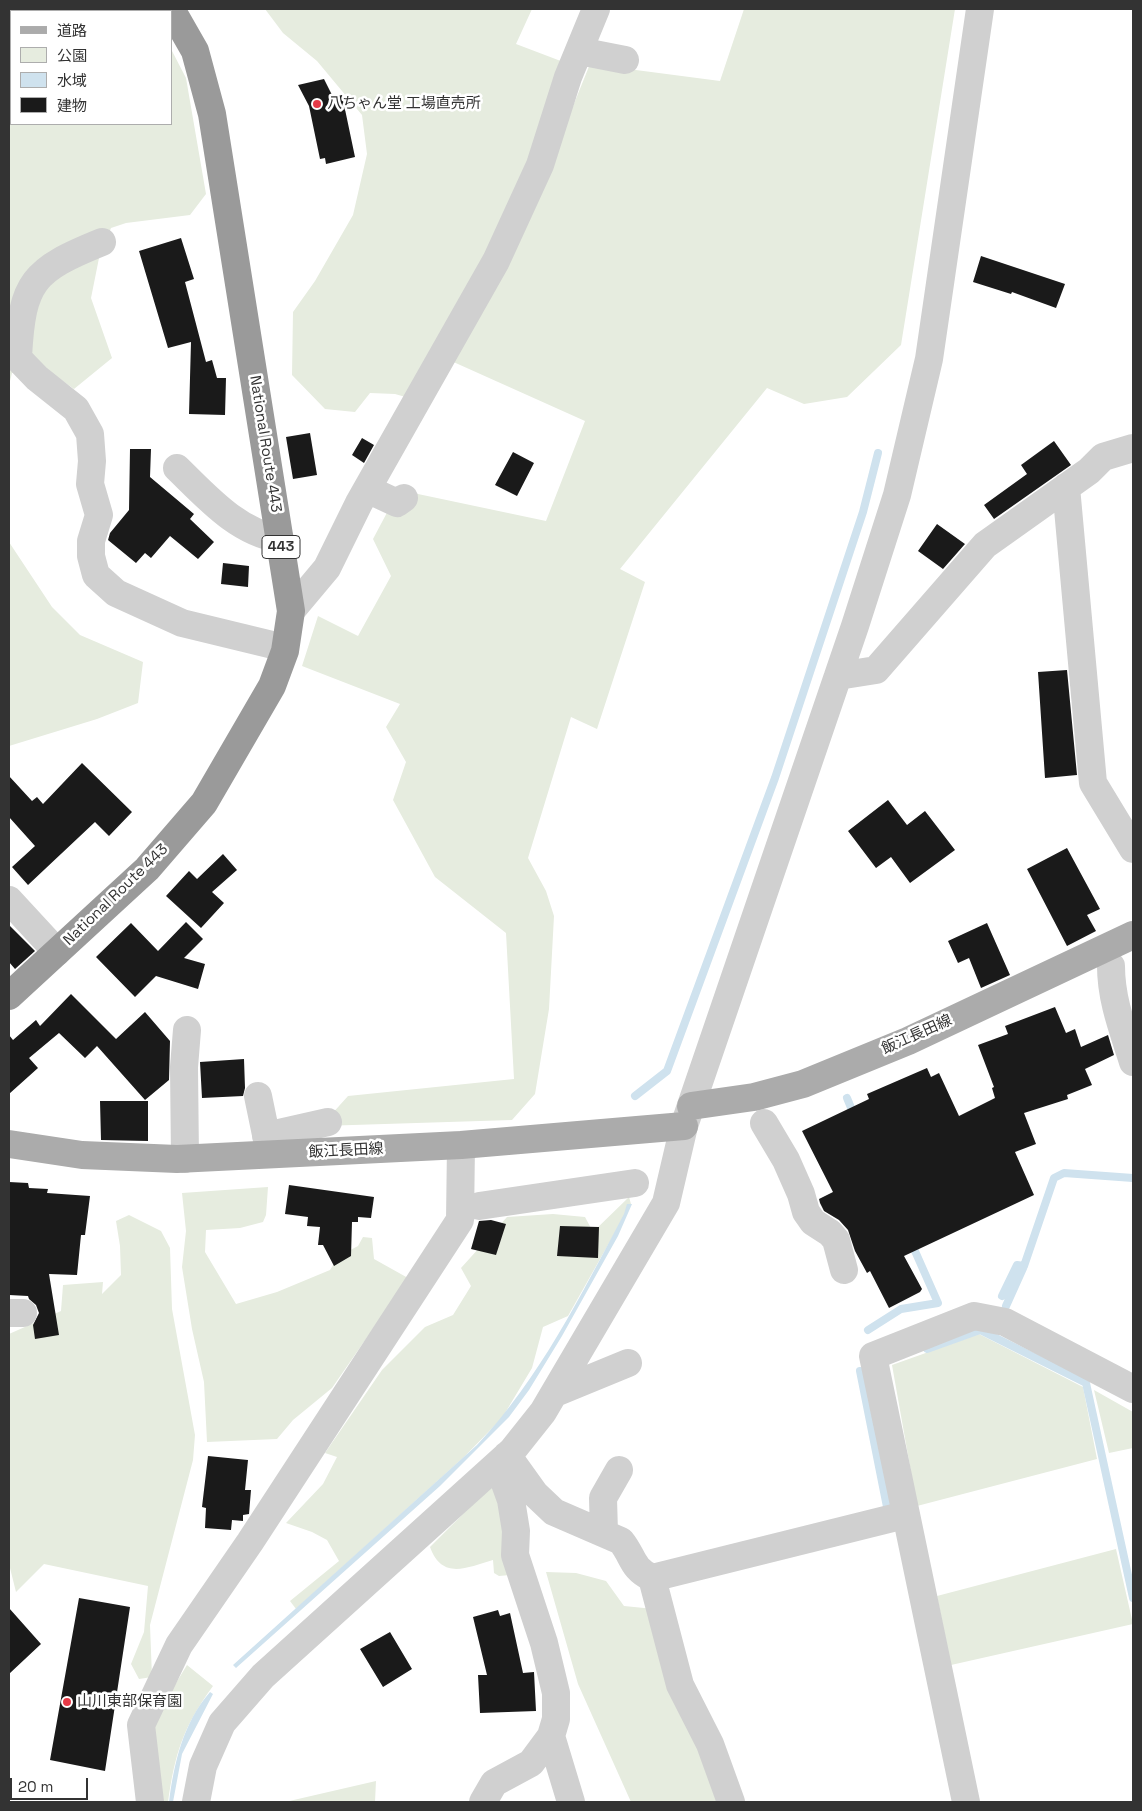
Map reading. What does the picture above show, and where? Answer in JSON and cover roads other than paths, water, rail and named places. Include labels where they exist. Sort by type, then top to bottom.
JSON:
[{"type":"highway","name":"National Route 443","points":[[9,996],[146,869],[204,803],[272,686],[285,648],[291,611],[212,114],[195,51],[172,11]]},
{"type":"main road","name":"飯江長田線","points":[[9,1144],[82,1155],[185,1159],[268,1145],[462,1145],[687,1116],[803,1084],[908,1041],[1133,935]]},
{"type":"street","points":[[196,1802],[203,1766],[222,1723],[263,1676],[502,1460],[543,1412],[666,1203],[687,1116],[838,676],[897,495],[929,359],[980,9]]},
{"type":"street","points":[[291,611],[327,568],[368,489],[496,261],[540,165],[579,51],[590,11]]},
{"type":"street","points":[[579,51],[624,60]]},
{"type":"street","points":[[102,242],[53,264],[37,277],[27,299],[14,353],[37,378],[76,409],[90,434],[92,461],[90,484],[99,516],[91,541],[90,556],[96,575],[116,593],[182,623],[285,648]]},
{"type":"street","points":[[838,676],[876,670],[985,545],[1090,471],[1103,457],[1133,448]]},
{"type":"street","points":[[177,468],[223,512],[261,536],[280,539]]},
{"type":"street","points":[[1066,487],[1093,783],[1133,849]]},
{"type":"street","points":[[368,489],[397,503],[404,498]]},
{"type":"street","points":[[9,900],[57,952]]},
{"type":"street","points":[[1111,966],[1111,987],[1133,1062]]},
{"type":"street","points":[[185,1159],[184,1067],[187,1030]]},
{"type":"street","points":[[258,1096],[268,1145],[328,1122]]},
{"type":"street","points":[[764,1123],[786,1160],[802,1194],[806,1212],[813,1222],[830,1233],[836,1240],[844,1270]]},
{"type":"street","points":[[150,1802],[141,1725],[175,1652],[250,1542],[460,1220],[462,1145]]},
{"type":"street","points":[[479,1206],[635,1183]]},
{"type":"street","points":[[966,1802],[868,1347],[974,1316],[1005,1322],[1133,1389]]},
{"type":"street","points":[[555,1393],[628,1364]]},
{"type":"street","points":[[502,1460],[554,1512],[621,1541],[628,1550],[632,1564],[640,1572],[652,1578],[905,1515]]},
{"type":"street","points":[[483,1802],[494,1783],[531,1763],[551,1736],[556,1719],[556,1693],[544,1643],[515,1555],[516,1531],[502,1460]]},
{"type":"street","points":[[604,1533],[603,1498],[619,1470]]},
{"type":"street","points":[[652,1578],[680,1685],[710,1744],[731,1802]]},
{"type":"street","points":[[551,1736],[571,1802]]},
{"type":"water","points":[[627,1204],[632,1204],[618,1236],[562,1336],[529,1390],[509,1417],[440,1486],[236,1668],[233,1665],[477,1445],[500,1419],[540,1364],[558,1335],[592,1275],[624,1214]]},
{"type":"water","points":[[210,1692],[213,1694],[182,1754],[173,1802],[169,1802],[177,1758],[186,1730]]},
{"type":"waterway","points":[[635,1096],[667,1071],[775,778],[863,512],[878,453]]},
{"type":"waterway","points":[[847,1098],[854,1115]]},
{"type":"waterway","points":[[1006,1306],[1024,1266],[1054,1178],[1064,1173],[1133,1178]]},
{"type":"waterway","points":[[868,1330],[901,1309],[938,1303],[911,1242]]},
{"type":"waterway","points":[[1002,1296],[1017,1265],[1024,1266]]},
{"type":"waterway","points":[[927,1349],[980,1330],[1086,1383],[1133,1598]]},
{"type":"waterway","points":[[860,1371],[888,1512]]},
{"type":"place","name":"八ちゃん堂 工場直売所","points":[[317,104]]},
{"type":"place","name":"山川東部保育園","points":[[67,1702]]}]
